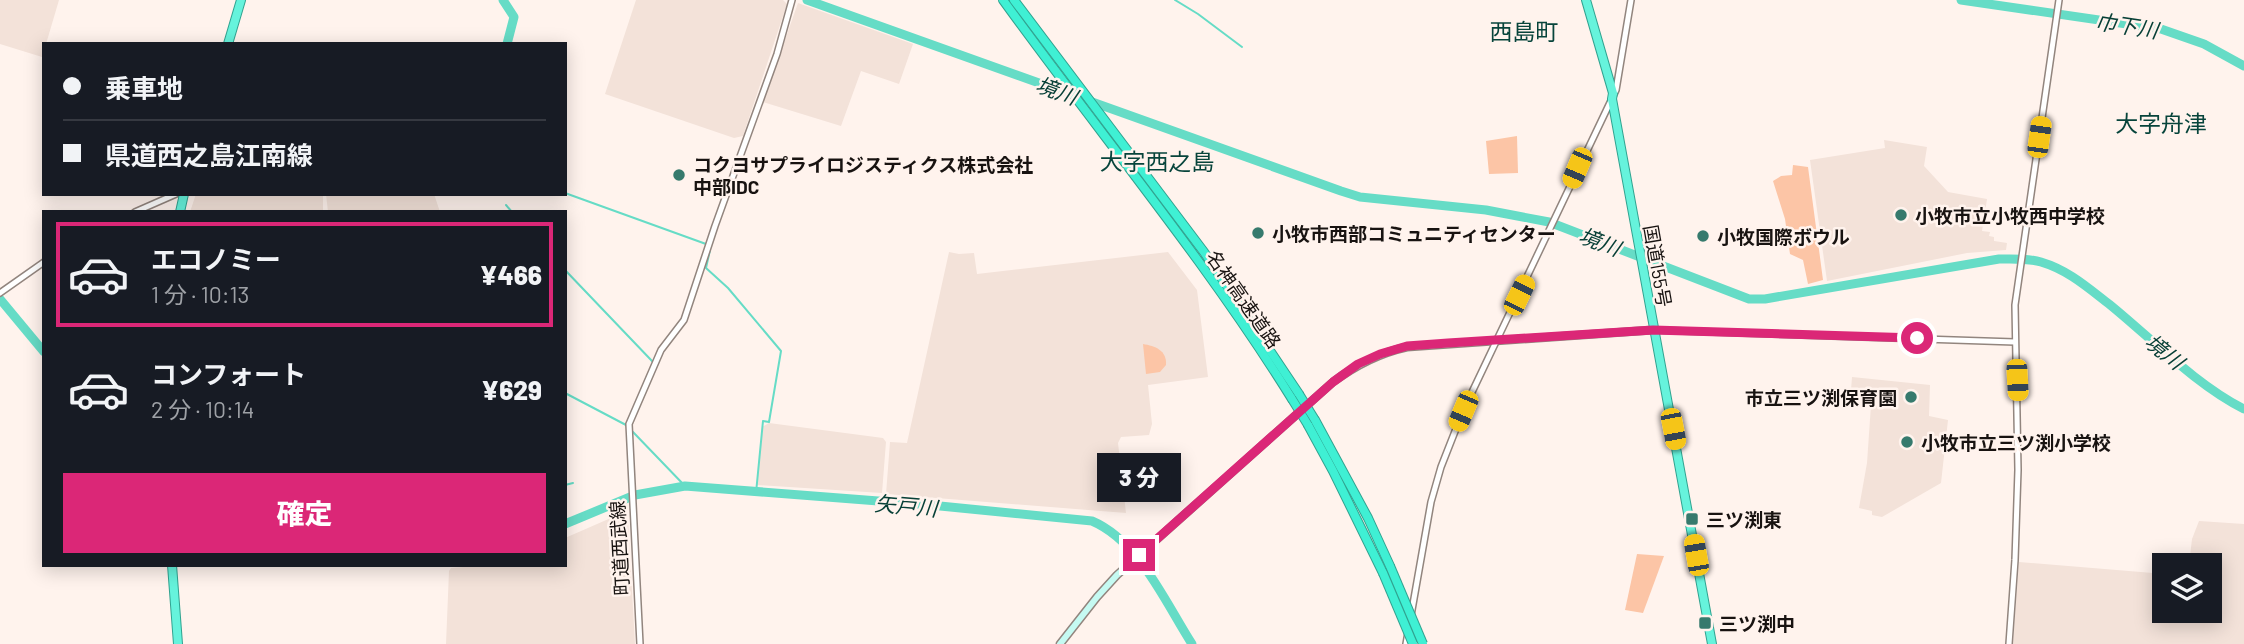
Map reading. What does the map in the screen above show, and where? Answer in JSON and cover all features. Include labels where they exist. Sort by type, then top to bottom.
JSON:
[{"type":"highway","points":[[229,42],[241,0]]},
{"type":"highway","name":"名神高速道路","points":[[1003,0],[1017,11],[1075,83],[1219,273],[1363,508],[1423,644]]},
{"type":"highway","name":"名神高速道路","points":[[1014,0],[1017,11],[1061,78],[1295,396]]},
{"type":"highway","name":"国道155号","points":[[1580,0],[1608,95],[1612,99]]},
{"type":"highway","name":"国道155号","points":[[1586,0],[1613,93],[1653,330],[1712,644]]},
{"type":"highway","name":"名神高速道路","points":[[1311,422],[1383,573],[1413,644]]},
{"type":"highway","points":[[172,567],[178,644]]},
{"type":"main road","points":[[1060,644],[1097,597],[1127,566],[1333,382],[1358,364],[1407,346],[1653,330]]},
{"type":"street","name":"町道西武線","points":[[640,644],[629,424],[661,350],[684,320],[777,54],[792,0]]},
{"type":"street","points":[[1406,644],[1431,502],[1441,467],[1463,411],[1616,90],[1631,0]]},
{"type":"street","points":[[2009,644],[2018,470],[2015,305],[2059,0]]},
{"type":"street","points":[[140,210],[171,196]]},
{"type":"street","points":[[0,293],[42,263]]},
{"type":"street","points":[[1653,330],[2015,342]]},
{"type":"shaded area","points":[[0,0],[59,0],[47,42],[42,42],[42,57],[0,44]]},
{"type":"shaded area","points":[[636,0],[783,0],[787,4],[743,136],[734,138],[605,94]]},
{"type":"shaded area","points":[[798,3],[913,44],[899,84],[861,71],[841,126],[763,102]]},
{"type":"shaded area","points":[[1517,136],[1518,173],[1489,174],[1486,141]]},
{"type":"shaded area","name":"小牧市立小牧西中学校","points":[[1884,140],[1927,147],[1924,166],[1948,192],[1987,199],[1982,231],[1990,232],[1989,236],[1994,237],[1994,241],[2007,243],[2006,250],[1967,253],[1827,281],[1810,160],[1885,148]]},
{"type":"shaded area","points":[[1793,165],[1808,167],[1823,280],[1808,284],[1803,260],[1790,254],[1785,219],[1773,181],[1781,176],[1792,175]]},
{"type":"shaded area","points":[[195,196],[323,196],[323,210],[191,210]]},
{"type":"shaded area","points":[[326,196],[435,196],[439,210],[328,210]]},
{"type":"shaded area","points":[[949,252],[974,253],[977,274],[1168,252],[1197,290],[1208,377],[1148,385],[1152,424],[1149,435],[1121,437],[1118,443],[1126,513],[886,494],[890,442],[907,443]]},
{"type":"shaded area","points":[[1143,344],[1156,348],[1165,356],[1166,365],[1160,372],[1146,374]]},
{"type":"shaded area","name":"小牧市立三ツ渕小学校","points":[[1852,377],[1930,385],[1929,416],[1948,420],[1941,483],[1882,517],[1859,508],[1867,463],[1871,405],[1850,403]]},
{"type":"shaded area","points":[[769,423],[883,438],[886,442],[882,493],[757,485],[762,427]]},
{"type":"shaded area","points":[[620,514],[628,520],[635,644],[446,644],[451,568],[567,567],[567,537]]},
{"type":"shaded area","points":[[2199,521],[2244,524],[2244,644],[2013,644],[2019,562],[2152,573],[2152,623],[2222,623],[2222,553],[2190,553]]},
{"type":"shaded area","points":[[1637,554],[1664,556],[1643,613],[1625,610]]},
{"type":"waterway","points":[[503,0],[514,17],[508,42]]},
{"type":"waterway","name":"境川","points":[[807,0],[1341,191],[1360,197],[1486,210],[1549,222],[1749,299],[1765,299],[1999,259],[2041,262],[2069,274],[2085,285],[2191,374],[2244,409]]},
{"type":"waterway","points":[[1175,0],[1242,47]]},
{"type":"waterway","name":"巾下川","points":[[1961,0],[2161,29],[2204,44],[2244,66]]},
{"type":"waterway","points":[[567,194],[706,244]]},
{"type":"waterway","points":[[506,205],[510,210]]},
{"type":"waterway","points":[[710,250],[706,268],[728,288],[781,351],[769,422],[763,421],[756,493]]},
{"type":"waterway","points":[[567,272],[652,361]]},
{"type":"waterway","name":"矢戸川","points":[[0,299],[42,350]]},
{"type":"waterway","points":[[567,394],[626,425]]},
{"type":"waterway","points":[[633,432],[685,486]]},
{"type":"waterway","points":[[567,484],[573,483]]},
{"type":"waterway","name":"矢戸川","points":[[567,523],[635,495],[685,486],[1092,521],[1109,530],[1137,558],[1192,644]]},
{"type":"place","name":"コクヨサプライロジスティクス株式会社 中部IDC","points":[[679,175]]},
{"type":"place","name":"小牧市立小牧西中学校","points":[[1901,215]]},
{"type":"place","name":"小牧市西部コミュニティセンター","points":[[1258,233]]},
{"type":"place","name":"小牧国際ボウル","points":[[1703,236]]},
{"type":"place","name":"市立三ツ渕保育園","points":[[1911,397]]},
{"type":"place","name":"小牧市立三ツ渕小学校","points":[[1907,442]]},
{"type":"place","name":"三ツ渕東","points":[[1692,519]]},
{"type":"place","name":"三ツ渕中","points":[[1705,623]]},
{"type":"district","name":"西島町","points":[[1524,31]]},
{"type":"district","name":"大字舟津","points":[[2161,123]]},
{"type":"district","name":"大字西之島","points":[[1157,161]]},
{"type":"route","points":[[1139,555],[1333,382],[1358,364],[1407,346],[1653,330],[1917,338]]}]
